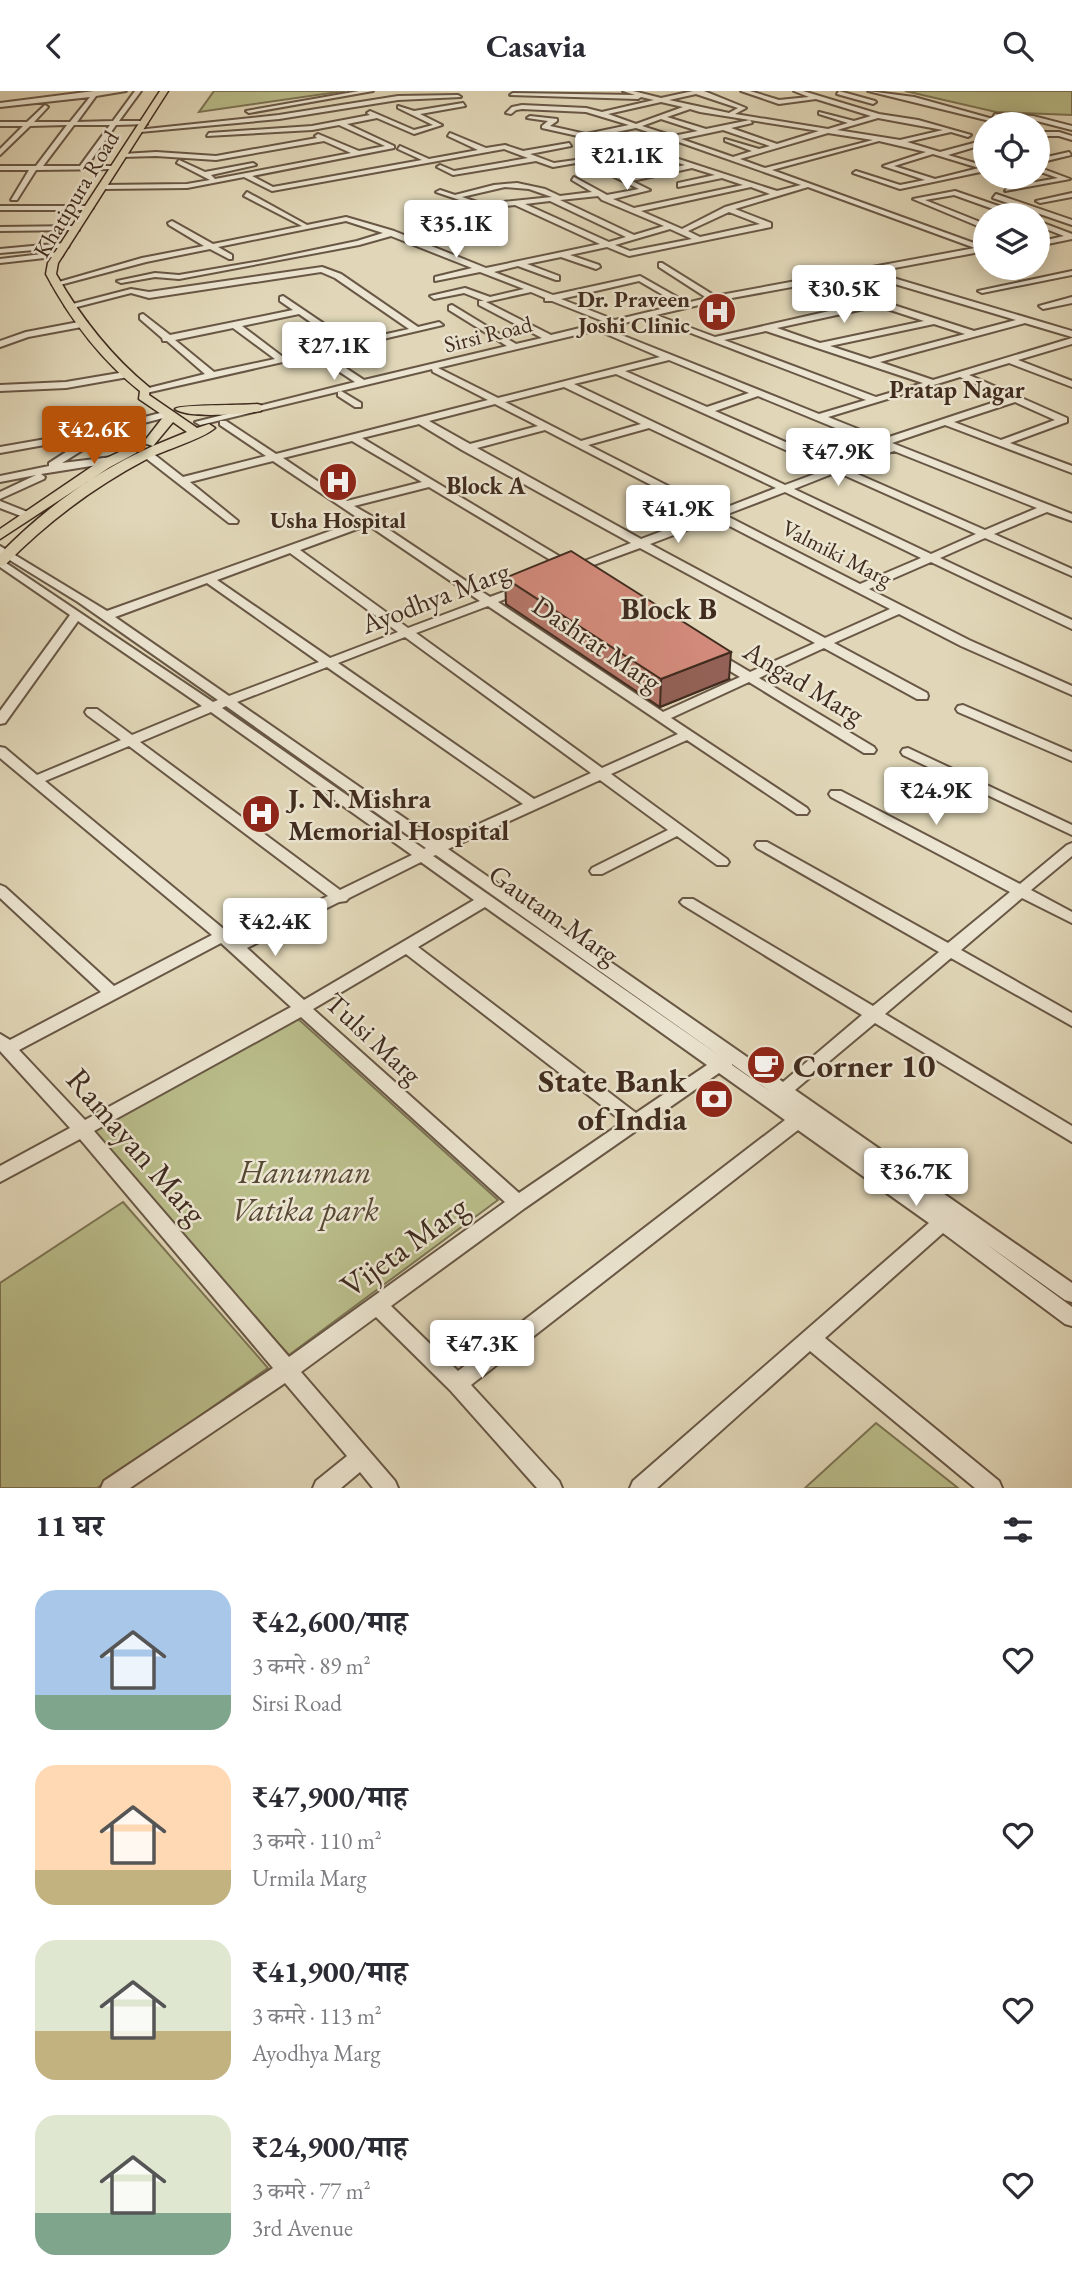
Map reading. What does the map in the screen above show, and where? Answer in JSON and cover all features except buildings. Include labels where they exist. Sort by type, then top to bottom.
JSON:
[{"type":"main road","name":"Khatipura Road","points":[[164,91],[62,249],[51,274],[69,306],[125,375],[146,390],[157,392],[173,413]]},
{"type":"main road","points":[[173,413],[257,408]]},
{"type":"main road","points":[[173,413],[198,427]]},
{"type":"main road","points":[[148,448],[173,413]]},
{"type":"main road","name":"Sirsi Road","points":[[0,535],[26,515],[112,460],[198,427]]},
{"type":"main road","name":"Sirsi Road","points":[[3,554],[38,523],[148,448]]},
{"type":"street","points":[[52,91],[59,98]]},
{"type":"street","points":[[0,105],[123,91]]},
{"type":"street","points":[[82,168],[138,91]]},
{"type":"street","points":[[171,123],[370,91]]},
{"type":"street","points":[[417,91],[432,97]]},
{"type":"street","points":[[626,91],[726,114],[899,142],[973,165]]},
{"type":"street","points":[[744,91],[775,101],[817,98]]},
{"type":"street","points":[[800,91],[878,116],[967,131]]},
{"type":"street","points":[[852,96],[873,91],[914,99],[973,118]]},
{"type":"street","points":[[14,198],[96,92]]},
{"type":"street","points":[[602,114],[699,92],[743,108],[726,114]]},
{"type":"street","points":[[839,93],[873,102]]},
{"type":"street","points":[[513,95],[559,94],[618,98],[647,95]]},
{"type":"street","points":[[544,126],[555,120],[559,94]]},
{"type":"street","points":[[13,97],[19,103]]},
{"type":"street","points":[[0,124],[114,123],[142,126],[318,111],[432,97],[458,97]]},
{"type":"street","points":[[333,99],[423,135]]},
{"type":"street","points":[[790,102],[808,108]]},
{"type":"street","points":[[301,105],[318,111]]},
{"type":"street","points":[[414,113],[463,105]]},
{"type":"street","points":[[0,153],[45,107]]},
{"type":"street","points":[[400,107],[439,125],[414,132]]},
{"type":"street","points":[[509,113],[518,107],[602,114],[973,245]]},
{"type":"street","points":[[555,120],[529,123],[584,135],[635,126],[690,107]]},
{"type":"street","points":[[821,113],[853,122]]},
{"type":"street","points":[[894,118],[914,114]]},
{"type":"street","points":[[940,121],[968,115]]},
{"type":"street","points":[[219,181],[199,175],[179,162],[208,154],[209,133],[304,129],[378,116]]},
{"type":"street","points":[[730,159],[878,116]]},
{"type":"street","points":[[660,117],[705,131]]},
{"type":"street","points":[[584,135],[580,138],[600,146],[636,146],[759,120]]},
{"type":"street","points":[[103,187],[187,185],[219,181],[392,147],[340,123]]},
{"type":"street","points":[[1050,123],[1072,128]]},
{"type":"street","points":[[724,127],[776,146]]},
{"type":"street","points":[[304,129],[359,154]]},
{"type":"street","points":[[899,142],[954,130]]},
{"type":"street","points":[[251,132],[255,151]]},
{"type":"street","points":[[600,132],[612,137]]},
{"type":"street","points":[[450,135],[485,151]]},
{"type":"street","points":[[1050,135],[1069,136]]},
{"type":"street","points":[[460,140],[478,136]]},
{"type":"street","points":[[123,156],[221,157],[324,139]]},
{"type":"street","points":[[727,140],[759,151]]},
{"type":"street","points":[[764,170],[839,153],[881,140]]},
{"type":"street","points":[[522,153],[569,145]]},
{"type":"street","points":[[623,145],[641,155],[658,154],[775,193]]},
{"type":"street","points":[[935,181],[886,166],[973,145]]},
{"type":"street","points":[[1054,148],[1072,145]]},
{"type":"street","points":[[304,224],[247,194],[426,159],[505,147],[571,170]]},
{"type":"street","points":[[199,175],[344,148]]},
{"type":"street","points":[[400,148],[426,159]]},
{"type":"street","points":[[839,153],[849,155]]},
{"type":"street","points":[[1050,158],[1069,154]]},
{"type":"street","points":[[440,167],[453,173],[572,156]]},
{"type":"street","points":[[221,157],[241,167]]},
{"type":"street","points":[[553,165],[590,160]]},
{"type":"street","points":[[798,162],[815,168]]},
{"type":"street","points":[[625,180],[691,166]]},
{"type":"street","points":[[0,168],[115,168]]},
{"type":"street","points":[[856,173],[900,187],[973,172]]},
{"type":"street","points":[[440,192],[483,206],[548,197],[602,196],[646,190],[610,173]]},
{"type":"street","points":[[1050,173],[1069,180]]},
{"type":"street","points":[[681,185],[722,175]]},
{"type":"street","points":[[247,176],[272,189]]},
{"type":"street","points":[[574,179],[602,196],[699,240]]},
{"type":"street","points":[[1050,183],[1069,180]]},
{"type":"street","points":[[454,197],[520,184],[532,185],[558,197]]},
{"type":"street","points":[[633,210],[749,185]]},
{"type":"street","points":[[681,232],[728,209],[809,185]]},
{"type":"street","points":[[973,222],[917,199],[949,192],[983,203]]},
{"type":"street","points":[[1040,201],[1072,195]]},
{"type":"street","points":[[548,197],[633,237]]},
{"type":"street","points":[[977,201],[998,197],[1072,223]]},
{"type":"street","points":[[515,202],[606,245],[634,254],[768,225],[728,209]]},
{"type":"street","points":[[678,202],[689,207]]},
{"type":"street","points":[[0,208],[89,208]]},
{"type":"street","points":[[701,211],[741,231]]},
{"type":"street","points":[[56,283],[145,260],[346,219],[391,233],[528,291],[616,324]]},
{"type":"street","points":[[172,223],[229,257]]},
{"type":"street","points":[[1050,227],[1072,223]]},
{"type":"street","points":[[438,279],[606,245],[669,227]]},
{"type":"street","points":[[1050,227],[1070,236]]},
{"type":"street","points":[[25,248],[38,228]]},
{"type":"street","points":[[0,229],[76,228]]},
{"type":"street","points":[[121,281],[155,275],[179,277],[261,263],[359,243],[391,233]]},
{"type":"street","points":[[1050,239],[1070,236]]},
{"type":"street","points":[[966,242],[973,241]]},
{"type":"street","points":[[0,251],[25,248],[62,249]]},
{"type":"street","points":[[0,261],[62,249]]},
{"type":"street","name":"Sirsi Road","points":[[198,427],[341,394],[365,384],[549,338],[717,301],[973,252]]},
{"type":"street","name":"Sirsi Road","points":[[198,427],[257,408],[436,370],[717,301],[872,274],[973,253]]},
{"type":"street","points":[[561,254],[596,267]]},
{"type":"street","points":[[145,260],[179,277]]},
{"type":"street","points":[[261,263],[275,274]]},
{"type":"street","points":[[518,263],[556,278]]},
{"type":"street","points":[[662,265],[717,301]]},
{"type":"street","points":[[119,266],[121,281],[131,291]]},
{"type":"street","points":[[69,306],[131,291],[149,295],[322,269],[416,330]]},
{"type":"street","points":[[982,291],[1072,273]]},
{"type":"street","points":[[872,274],[1072,334]]},
{"type":"street","points":[[548,299],[636,278],[644,279],[673,297]]},
{"type":"street","points":[[434,296],[465,290],[489,300],[528,291]]},
{"type":"street","points":[[283,299],[350,345]]},
{"type":"street","points":[[1043,306],[1072,300]]},
{"type":"street","points":[[482,303],[549,338]]},
{"type":"street","points":[[713,340],[878,303],[974,334]]},
{"type":"street","points":[[452,308],[514,346]]},
{"type":"street","points":[[166,339],[301,311]]},
{"type":"street","points":[[143,317],[212,375]]},
{"type":"street","points":[[653,317],[873,399]]},
{"type":"street","points":[[870,362],[1026,320]]},
{"type":"street","points":[[820,345],[934,321]]},
{"type":"street","points":[[0,344],[26,335],[84,324]]},
{"type":"street","points":[[234,325],[282,360]]},
{"type":"street","points":[[146,390],[439,325]]},
{"type":"street","points":[[767,328],[931,382]]},
{"type":"street","points":[[601,330],[1072,518]]},
{"type":"street","points":[[818,417],[1072,341]]},
{"type":"street","points":[[316,352],[365,384]]},
{"type":"street","points":[[181,481],[355,438],[394,424],[420,420],[667,358]]},
{"type":"street","points":[[1010,360],[1072,384]]},
{"type":"street","name":"Valmiki Marg","points":[[436,370],[965,643],[1072,691]]},
{"type":"street","points":[[617,371],[1072,573]]},
{"type":"street","points":[[960,374],[1064,420],[1001,443]]},
{"type":"street","points":[[0,388],[66,385],[125,375]]},
{"type":"street","points":[[565,384],[1072,625]]},
{"type":"street","points":[[706,411],[757,393]]},
{"type":"street","points":[[341,394],[358,405]]},
{"type":"street","points":[[567,571],[835,470],[887,445],[945,422],[1018,398]]},
{"type":"street","points":[[0,450],[173,413]]},
{"type":"street","points":[[420,420],[922,696]]},
{"type":"street","points":[[945,422],[1071,469]]},
{"type":"street","name":"Dashrat Marg","points":[[223,423],[492,600],[802,811]]},
{"type":"street","points":[[580,444],[647,425]]},
{"type":"street","points":[[466,447],[547,427]]},
{"type":"street","points":[[46,470],[111,428]]},
{"type":"street","points":[[355,438],[567,571],[585,576]]},
{"type":"street","points":[[148,448],[181,481],[233,521]]},
{"type":"street","points":[[0,479],[63,466],[112,460]]},
{"type":"street","points":[[0,495],[63,466]]},
{"type":"street","points":[[348,504],[427,484]]},
{"type":"street","points":[[0,505],[26,515]]},
{"type":"street","points":[[861,588],[989,535],[1046,508]]},
{"type":"street","points":[[105,616],[371,520]]},
{"type":"street","points":[[290,548],[722,862]]},
{"type":"street","name":"Gautam Marg","points":[[3,554],[77,614],[219,705],[777,1096],[1072,1294]]},
{"type":"street","name":"Gautam Marg","points":[[3,554],[105,616],[219,705]]},
{"type":"street","points":[[206,578],[327,665],[533,806]]},
{"type":"street","name":"Ayodhya Marg","points":[[36,780],[219,705],[538,582]]},
{"type":"street","points":[[662,717],[822,642],[900,609]]},
{"type":"street","points":[[0,720],[77,614]]},
{"type":"street","name":"Angad Marg","points":[[701,648],[869,750]]},
{"type":"street","points":[[964,709],[1072,757]]},
{"type":"street","points":[[92,712],[341,898]]},
{"type":"street","points":[[4,1044],[229,941],[341,898],[429,853],[688,734]]},
{"type":"street","name":"Tulsi Marg","points":[[0,751],[229,941],[518,1203]]},
{"type":"street","points":[[908,752],[1072,831]]},
{"type":"street","points":[[836,795],[1072,918]]},
{"type":"street","points":[[597,871],[679,830]]},
{"type":"street","points":[[762,845],[1072,1020]]},
{"type":"street","points":[[777,1096],[947,950],[1072,848]]},
{"type":"street","name":"Gautam Marg","points":[[429,853],[485,900],[725,1060]]},
{"type":"street","points":[[0,890],[113,994]]},
{"type":"street","points":[[0,1175],[303,1007],[485,900]]},
{"type":"street","points":[[688,902],[1072,1135]]},
{"type":"street","points":[[407,947],[635,1121]]},
{"type":"street","name":"Ramayan Marg","points":[[4,1044],[82,1129],[387,1488]]},
{"type":"street","name":"Vijeta Marg","points":[[112,1488],[287,1370],[518,1203],[725,1060]]},
{"type":"street","name":"Gautam Marg","points":[[777,1096],[798,1120],[1072,1318]]},
{"type":"street","points":[[457,1384],[798,1120]]},
{"type":"street","points":[[641,1488],[812,1340],[942,1222]]},
{"type":"street","points":[[377,1305],[457,1384],[551,1488]]},
{"type":"street","points":[[812,1340],[991,1488]]},
{"type":"street","points":[[324,1488],[360,1459]]},
{"type":"green space","points":[[214,91],[345,91],[199,112]]},
{"type":"green space","points":[[905,91],[1072,91],[1072,115],[1050,114],[1050,112],[996,112]]},
{"type":"green space","name":"Hanuman Vatika park","points":[[296,1017],[498,1200],[289,1355],[87,1133]]},
{"type":"green space","points":[[123,1202],[268,1368],[97,1488],[0,1488],[0,1283]]},
{"type":"green space","points":[[876,1423],[958,1488],[805,1488]]},
{"type":"place","name":"Dr. Praveen Joshi Clinic","points":[[717,312]]},
{"type":"place","name":"Usha Hospital","points":[[338,482]]},
{"type":"place","name":"J. N. Mishra Memorial Hospital","points":[[261,814]]},
{"type":"place","name":"Corner 10","points":[[766,1065]]},
{"type":"place","name":"State Bank of India","points":[[714,1099]]},
{"type":"district","name":"Pratap Nagar","points":[[957,389]]},
{"type":"district","name":"Block A","points":[[486,485]]},
{"type":"district","name":"Block B","points":[[669,608]]}]
